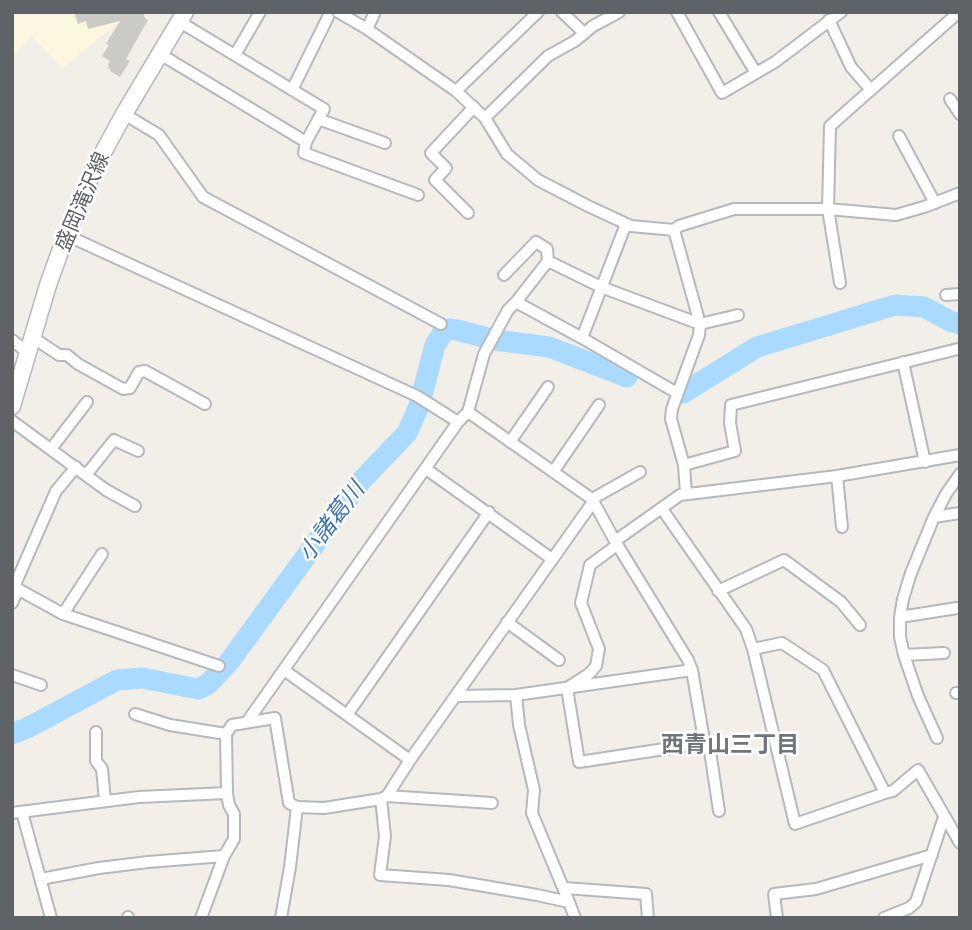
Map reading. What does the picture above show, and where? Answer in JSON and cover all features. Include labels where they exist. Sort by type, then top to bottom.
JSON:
[{"type":"main road","name":"盛岡滝沢線","points":[[12,406],[29,344],[66,235],[93,171],[182,17]]},
{"type":"street","points":[[235,55],[260,12]]},
{"type":"street","points":[[367,29],[375,12]]},
{"type":"street","points":[[456,91],[538,12]]},
{"type":"street","points":[[562,12],[584,33]]},
{"type":"street","points":[[485,117],[548,56],[619,12]]},
{"type":"street","points":[[677,12],[722,93],[775,62],[841,12]]},
{"type":"street","points":[[719,12],[756,73]]},
{"type":"street","points":[[840,283],[828,209],[830,126],[959,12],[960,15]]},
{"type":"street","points":[[292,90],[333,15],[367,29],[456,91],[485,117],[507,154],[538,180],[631,226],[674,230],[689,222],[734,209],[828,209],[896,215],[960,193]]},
{"type":"street","points":[[182,17],[235,55],[324,109],[306,142],[304,153],[418,195]]},
{"type":"street","points":[[829,20],[851,67],[871,90]]},
{"type":"street","points":[[160,54],[306,142]]},
{"type":"street","points":[[950,99],[960,114]]},
{"type":"street","points":[[468,213],[435,180],[446,168],[432,153],[474,107]]},
{"type":"street","points":[[124,114],[159,135],[203,197],[442,324]]},
{"type":"street","points":[[318,119],[385,143]]},
{"type":"street","points":[[899,136],[935,202]]},
{"type":"street","points":[[582,338],[625,224]]},
{"type":"street","points":[[674,230],[700,324],[671,419],[684,465],[686,494]]},
{"type":"street","points":[[66,235],[422,399],[458,422]]},
{"type":"street","points":[[247,722],[458,422],[468,412],[484,354],[508,310],[548,261],[547,249],[536,242],[503,275]]},
{"type":"street","points":[[548,261],[601,287],[700,324],[738,315]]},
{"type":"street","points":[[946,295],[960,294]]},
{"type":"street","points":[[516,302],[677,393]]},
{"type":"street","points":[[12,340],[59,355],[67,355],[123,389],[130,388],[139,372],[145,371],[205,404]]},
{"type":"street","points":[[684,465],[735,451],[730,422],[731,405],[958,349]]},
{"type":"street","points":[[904,362],[925,462]]},
{"type":"street","points":[[510,442],[548,387]]},
{"type":"street","points":[[51,449],[87,402]]},
{"type":"street","points":[[554,472],[599,405]]},
{"type":"street","points":[[468,412],[592,500],[688,660],[704,743],[710,751],[719,811]]},
{"type":"street","points":[[12,421],[106,490],[135,506]]},
{"type":"street","points":[[86,475],[114,440],[138,451]]},
{"type":"street","points":[[567,688],[589,674],[596,666],[599,649],[581,603],[590,565],[680,495],[837,476],[960,456]]},
{"type":"street","points":[[76,467],[56,491],[14,587],[64,614],[219,666]]},
{"type":"street","points":[[426,469],[552,559]]},
{"type":"street","points":[[569,902],[449,880],[380,875],[386,836],[384,798],[592,500],[640,472]]},
{"type":"street","points":[[937,738],[918,696],[904,655],[900,617],[911,573],[934,517],[960,474]]},
{"type":"street","points":[[837,476],[842,527]]},
{"type":"street","points":[[662,509],[746,629],[795,824],[893,790],[918,770],[960,843]]},
{"type":"street","points":[[346,715],[489,512]]},
{"type":"street","points":[[934,517],[960,513]]},
{"type":"street","points":[[64,614],[102,554]]},
{"type":"street","points":[[718,591],[784,560],[841,602],[860,625]]},
{"type":"street","points":[[12,603],[18,589]]},
{"type":"street","points":[[900,617],[957,608]]},
{"type":"street","points":[[507,622],[559,660]]},
{"type":"street","points":[[753,649],[782,643],[823,670],[885,793]]},
{"type":"street","points":[[904,655],[944,653]]},
{"type":"street","points":[[284,670],[410,760]]},
{"type":"street","points":[[456,696],[516,695],[692,670]]},
{"type":"street","points":[[12,675],[41,685]]},
{"type":"street","points":[[567,688],[579,762],[704,743]]},
{"type":"street","points":[[516,695],[519,725],[534,790],[532,813],[576,918]]},
{"type":"street","points":[[135,714],[170,725],[226,734]]},
{"type":"street","points":[[201,918],[224,856],[234,839],[234,814],[227,793],[226,734],[232,724],[275,718],[289,803],[297,807],[324,808],[384,798],[492,803]]},
{"type":"street","points":[[96,732],[96,761],[102,769],[105,800]]},
{"type":"street","points":[[51,918],[41,879],[17,813],[105,800],[227,793]]},
{"type":"street","points":[[281,918],[297,807]]},
{"type":"street","points":[[884,918],[909,908],[916,902],[944,817]]},
{"type":"street","points":[[777,918],[774,894],[816,889],[932,855]]},
{"type":"street","points":[[41,879],[99,868],[224,856]]},
{"type":"street","points":[[565,888],[646,894],[648,918]]},
{"type":"shaded area","points":[[12,12],[131,12],[62,68],[31,37],[12,55]]},
{"type":"building","points":[[74,12],[143,12],[148,20],[126,59],[130,61],[120,77],[110,71],[110,61],[102,56],[120,21],[88,29],[86,21],[78,24]]},
{"type":"waterway","name":"小諸葛川","points":[[683,393],[757,347],[895,305],[924,307],[960,324]]},
{"type":"waterway","name":"小諸葛川","points":[[12,734],[117,680],[142,678],[198,689],[208,684],[229,662],[361,481],[407,433],[419,406],[435,345],[449,329],[495,340],[549,347],[627,377]]},
{"type":"district","name":"西青山三丁目","points":[[730,745]]}]
